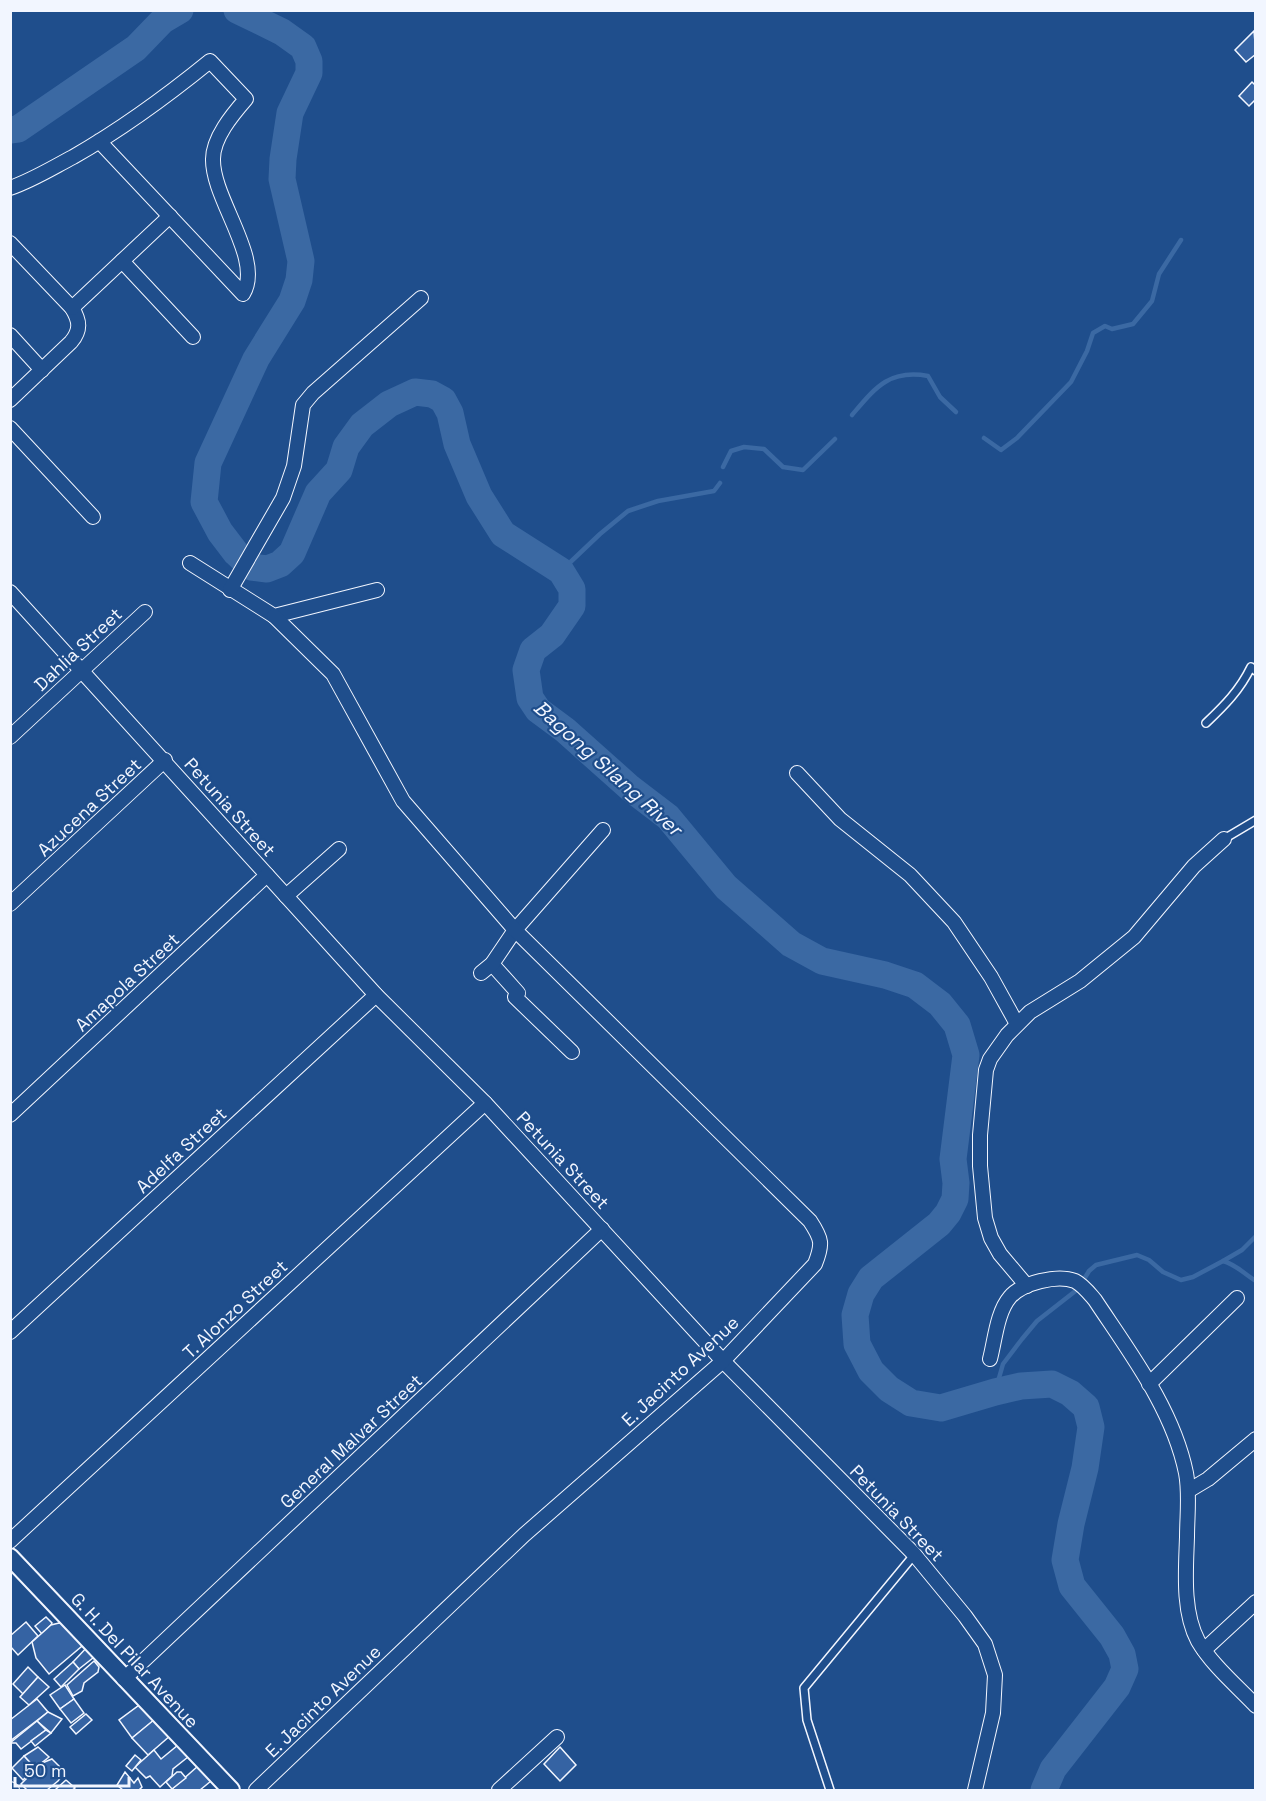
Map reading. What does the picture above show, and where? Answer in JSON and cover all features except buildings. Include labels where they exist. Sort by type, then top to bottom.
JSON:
[{"type":"street","points":[[10,188],[30,180],[99,141],[154,105],[210,61],[246,99],[224,130],[216,145],[213,158],[218,186],[248,265],[249,282],[243,294],[99,141]]},
{"type":"street","points":[[72,308],[170,216]]},
{"type":"street","points":[[10,243],[72,308],[78,317],[79,327],[76,336],[10,400]]},
{"type":"street","points":[[122,261],[193,337]]},
{"type":"street","points":[[230,590],[291,480],[298,448],[303,405],[313,393],[421,298]]},
{"type":"street","points":[[10,336],[42,370]]},
{"type":"street","points":[[10,428],[93,517]]},
{"type":"street","points":[[190,563],[274,616],[333,674],[403,801],[515,930]]},
{"type":"street","points":[[274,616],[376,590]]},
{"type":"street","name":"Petunia Street","points":[[10,592],[376,995],[485,1103],[723,1361],[914,1554],[965,1616],[985,1644],[995,1675],[993,1713],[975,1791]]},
{"type":"street","name":"Dahlia Street","points":[[10,737],[145,612]]},
{"type":"street","name":"Azucena Street","points":[[10,904],[165,760]]},
{"type":"street","points":[[797,773],[840,819],[910,875],[954,922],[991,978],[1017,1024]]},
{"type":"street","points":[[572,1052],[515,996],[518,993],[486,969],[515,930],[603,830]]},
{"type":"street","points":[[1027,1286],[1000,1254],[991,1238],[985,1218],[980,1166],[980,1135],[986,1070],[998,1046],[1017,1024],[1049,998],[1091,973],[1134,937],[1194,866],[1224,839]]},
{"type":"street","points":[[286,896],[339,849]]},
{"type":"street","name":"Amapola Street","points":[[10,1115],[267,875]]},
{"type":"street","name":"E. Jacinto Avenue","points":[[256,1791],[524,1534],[723,1361],[815,1263],[821,1249],[819,1234],[810,1221],[515,930]]},
{"type":"street","name":"Adelfa Street","points":[[13,1325],[376,995]]},
{"type":"street","name":"T. Alonzo Street","points":[[10,1541],[485,1103]]},
{"type":"street","name":"General Malvar Street","points":[[124,1679],[602,1229]]},
{"type":"street","points":[[990,1359],[1003,1309],[1017,1290],[1062,1279],[1081,1285],[1095,1300],[1149,1384],[1176,1441],[1186,1473],[1188,1601],[1191,1623],[1197,1639],[1204,1650],[1256,1706]]},
{"type":"street","points":[[1149,1384],[1238,1298]]},
{"type":"street","points":[[1188,1491],[1208,1479],[1256,1439]]},
{"type":"street","name":"G. H. Del Pilar Avenue","points":[[10,1557],[231,1791]]},
{"type":"street","points":[[1204,1650],[1256,1602]]},
{"type":"street","points":[[499,1791],[557,1737]]},
{"type":"lane","points":[[1206,723],[1230,700],[1251,667],[1256,671]]},
{"type":"lane","points":[[1224,839],[1256,820]]},
{"type":"lane","points":[[830,1791],[807,1720],[804,1688],[914,1554]]},
{"type":"waterway","name":"Bagong Silang River","points":[[10,130],[18,129],[136,48],[163,20],[180,10]]},
{"type":"waterway","name":"Bagong Silang River","points":[[237,10],[282,32],[303,47],[309,61],[309,73],[290,113],[282,179],[301,261],[299,280],[292,301],[256,359],[208,463],[204,502],[220,532],[236,553],[251,567],[267,569],[280,564],[292,553],[318,493],[339,470],[346,447],[362,425],[389,404],[415,392],[432,394],[443,400],[450,413],[457,444],[479,496],[503,534],[561,571],[572,589],[572,606],[552,635],[533,650],[526,670],[530,698],[538,710],[668,817],[726,887],[791,944],[822,961],[885,975],[915,985],[940,1004],[957,1025],[966,1055],[953,1159],[955,1199],[939,1224],[871,1278],[861,1294],[855,1315],[857,1344],[871,1371],[889,1389],[911,1403],[941,1408],[1021,1386],[1052,1384],[1070,1393],[1086,1407],[1091,1427],[1085,1468],[1065,1560],[1072,1586],[1112,1636],[1122,1654],[1125,1669],[1117,1687],[1053,1769],[1044,1790]]},
{"type":"waterway","points":[[984,438],[1001,450],[1017,438],[1071,382],[1087,351],[1093,333],[1105,326],[1112,329],[1133,324],[1152,301],[1159,274],[1181,240]]},
{"type":"waterway","points":[[852,415],[876,389],[893,378],[903,375],[928,376],[940,397],[956,412]]},
{"type":"waterway","points":[[723,467],[731,451],[744,447],[764,449],[783,467],[803,470],[835,439]]},
{"type":"waterway","points":[[561,571],[628,511],[658,501],[714,491],[720,483]]},
{"type":"waterway","points":[[995,1392],[1003,1364],[1022,1339],[1037,1321],[1078,1289],[1089,1271],[1096,1265],[1137,1255],[1149,1260],[1163,1272],[1181,1280],[1193,1277],[1242,1250],[1256,1236]]},
{"type":"waterway","points":[[1223,1261],[1256,1281]]}]
